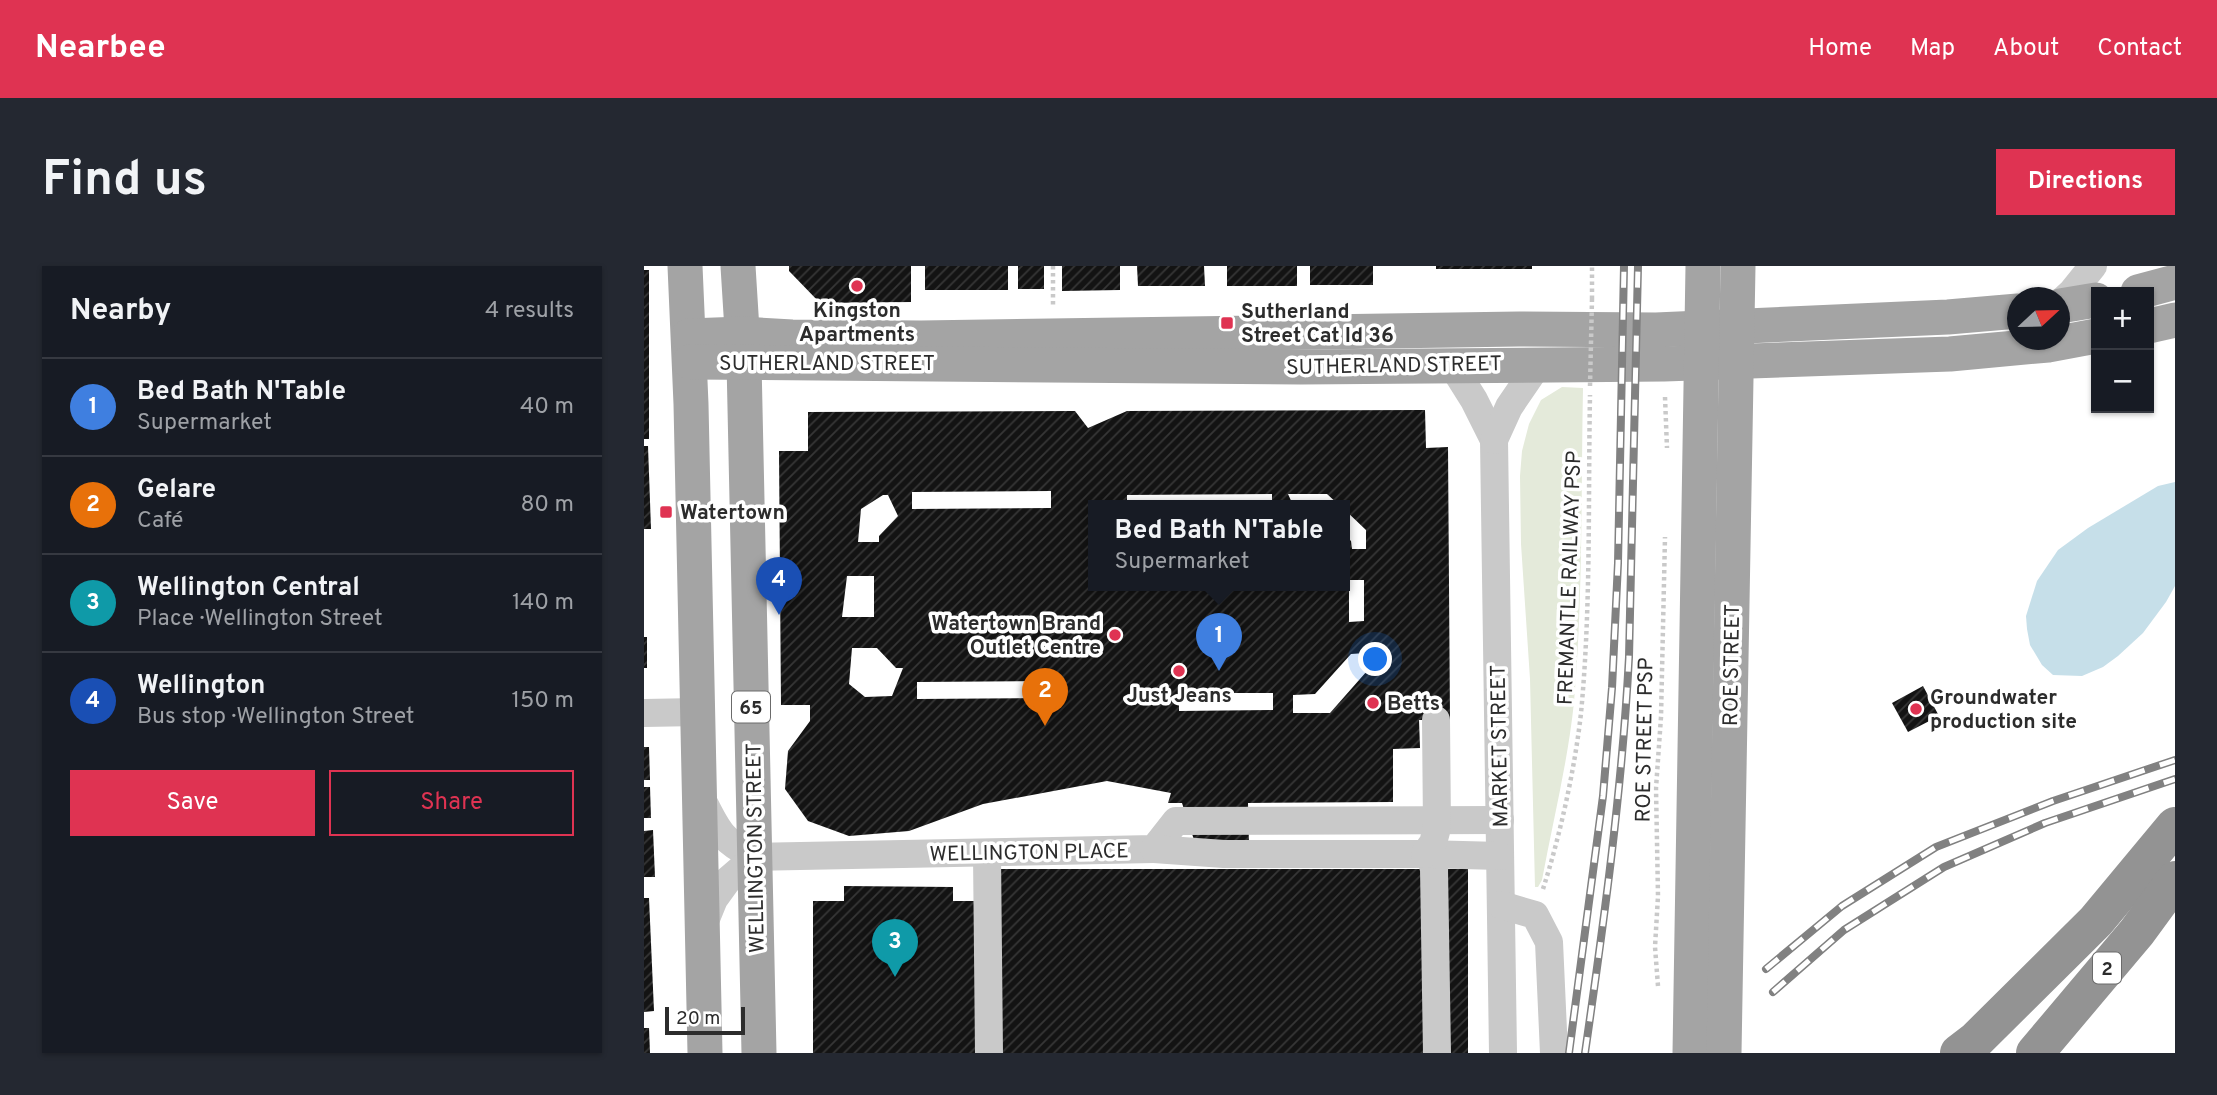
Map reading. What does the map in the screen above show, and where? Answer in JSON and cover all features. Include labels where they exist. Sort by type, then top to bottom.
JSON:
[{"type":"highway","points":[[1959,1053],[1976,1040],[2080,937],[2171,831]]},
{"type":"highway","name":"2","points":[[2035,1053],[2137,932],[2175,880]]},
{"type":"main road","points":[[685,266],[705,1053]]},
{"type":"main road","name":"WELLINGTON STREET","points":[[738,266],[743,348],[759,1053]]},
{"type":"main road","name":"ROE STREET","points":[[1703,272],[1707,1051]]},
{"type":"main road","name":"ROE STREET","points":[[1707,1051],[1737,361],[1738,272]]},
{"type":"main road","points":[[2154,288],[2175,282]]},
{"type":"main road","points":[[2070,304],[2091,301]]},
{"type":"main road","name":"SUTHERLAND STREET","points":[[743,348],[792,337],[921,338],[1702,328],[2007,312]]},
{"type":"main road","points":[[2154,325],[2175,320]]},
{"type":"main road","name":"SUTHERLAND STREET","points":[[689,349],[743,348],[1301,367],[1702,362],[1950,354],[2048,345],[2091,337]]},
{"type":"street","points":[[2070,294],[2093,266]]},
{"type":"street","name":"MARKET STREET","points":[[1503,1053],[1494,440],[1509,407],[1539,363]]},
{"type":"street","name":"MARKET STREET","points":[[1452,365],[1494,440]]},
{"type":"street","points":[[644,713],[698,712]]},
{"type":"street","points":[[1436,720],[1437,828],[1430,862],[1437,1053]]},
{"type":"street","points":[[699,794],[720,834],[738,849],[755,857],[727,881],[714,899],[702,928]]},
{"type":"street","name":"WELLINGTON PLACE","points":[[755,857],[1154,849],[1176,821],[1500,820]]},
{"type":"street","points":[[1154,849],[1430,862],[1500,856]]},
{"type":"street","points":[[987,854],[989,1053]]},
{"type":"street","points":[[1501,905],[1535,915],[1549,942],[1554,1053]]},
{"type":"path","points":[[1053,266],[1053,308]]},
{"type":"path","name":"FREMANTLE RAILWAY PSP","points":[[1535,915],[1550,866],[1572,766],[1586,655],[1592,266]]},
{"type":"path","points":[[1665,397],[1667,460]]},
{"type":"path","name":"ROE STREET PSP","points":[[1659,993],[1655,947],[1658,896],[1656,788],[1661,717],[1665,525]]},
{"type":"green space","points":[[1562,387],[1583,388],[1577,663],[1564,769],[1542,880],[1538,887],[1535,887],[1530,679],[1521,544],[1520,476],[1522,451],[1529,424],[1541,400]]},
{"type":"water","points":[[2175,482],[2175,586],[2166,602],[2143,633],[2103,667],[2082,676],[2053,675],[2042,665],[2030,645],[2027,629],[2026,616],[2037,581],[2058,550],[2088,528],[2158,486]]},
{"type":"building","name":"Kingston Apartments","points":[[789,266],[911,266],[911,302],[820,303],[789,271]]},
{"type":"building","name":"Kingston Apartments","points":[[925,266],[1008,266],[1008,290],[925,290]]},
{"type":"building","points":[[1018,266],[1044,266],[1044,289],[1018,289]]},
{"type":"building","points":[[1062,266],[1120,266],[1120,290],[1062,291]]},
{"type":"building","points":[[1137,266],[1204,266],[1205,286],[1138,286]]},
{"type":"building","points":[[1227,266],[1297,266],[1297,286],[1227,286]]},
{"type":"building","points":[[1310,266],[1373,266],[1373,285],[1310,285]]},
{"type":"building","points":[[1436,266],[1532,266],[1532,269],[1436,269]]},
{"type":"building","points":[[644,270],[649,270],[649,439],[644,439]]},
{"type":"building","name":"Watertown Brand Outlet Centre","points":[[1425,410],[1426,448],[1448,447],[1450,720],[1419,720],[1420,748],[1393,749],[1393,802],[1248,803],[1249,845],[1196,846],[1182,803],[1168,803],[1171,793],[1107,781],[983,804],[909,831],[849,836],[808,821],[785,789],[788,751],[810,721],[810,705],[781,705],[779,451],[808,451],[808,412],[1075,411],[1088,428],[1127,411]],"holes":[[[1051,491],[1051,508],[912,509],[912,492]],[[883,495],[888,495],[898,516],[879,536],[879,542],[858,542],[861,509]],[[847,576],[874,576],[874,617],[842,617]],[[852,648],[877,648],[896,668],[903,668],[892,696],[865,697],[849,684]],[[1366,653],[1367,671],[1330,713],[1293,713],[1293,695],[1315,694],[1351,654]],[[1056,681],[1056,698],[917,699],[917,682]],[[1179,693],[1273,693],[1273,710],[1179,711]]]},
{"type":"building","points":[[644,446],[648,446],[651,529],[644,529]]},
{"type":"building","points":[[644,637],[647,637],[647,668],[644,668]]},
{"type":"building","name":"Groundwater production site","points":[[1923,686],[1939,716],[1908,732],[1892,703]]},
{"type":"building","points":[[644,747],[649,747],[650,780],[644,780]]},
{"type":"building","points":[[644,787],[650,787],[651,818],[644,818]]},
{"type":"building","points":[[653,830],[655,877],[644,877],[644,831]]},
{"type":"building","points":[[999,869],[1468,869],[1468,1053],[999,1053]]},
{"type":"building","points":[[844,886],[953,887],[953,901],[978,901],[978,1053],[813,1053],[813,901],[844,901]]},
{"type":"building","points":[[644,898],[649,898],[654,1011],[644,1012]]},
{"type":"building","points":[[644,1028],[649,1028],[650,1053],[644,1053]]},
{"type":"railway","points":[[1569,1053],[1603,796],[1612,688],[1618,563],[1624,266]]},
{"type":"railway","points":[[1585,1053],[1612,855],[1626,707],[1638,266]]},
{"type":"railway","points":[[1766,969],[1842,906],[1936,847],[2053,801],[2175,760]]},
{"type":"railway","points":[[1773,992],[1844,930],[1944,867],[2045,823],[2175,779]]},
{"type":"place","name":"Kingston Apartments","points":[[857,286]]},
{"type":"place","name":"Sutherland Street Cat Id 36","points":[[1227,323]]},
{"type":"place","name":"Watertown","points":[[666,512]]},
{"type":"place","name":"Wellington","points":[[779,615]]},
{"type":"place","name":"Watertown Brand Outlet Centre","points":[[1115,635]]},
{"type":"place","name":"Just Jeans","points":[[1179,671]]},
{"type":"place","name":"Bed Bath N'Table","points":[[1219,671]]},
{"type":"place","name":"Betts","points":[[1373,703]]},
{"type":"place","name":"Groundwater production site","points":[[1916,709]]},
{"type":"place","name":"Gelare","points":[[1045,726]]},
{"type":"place","name":"Wellington Central","points":[[895,977]]}]
